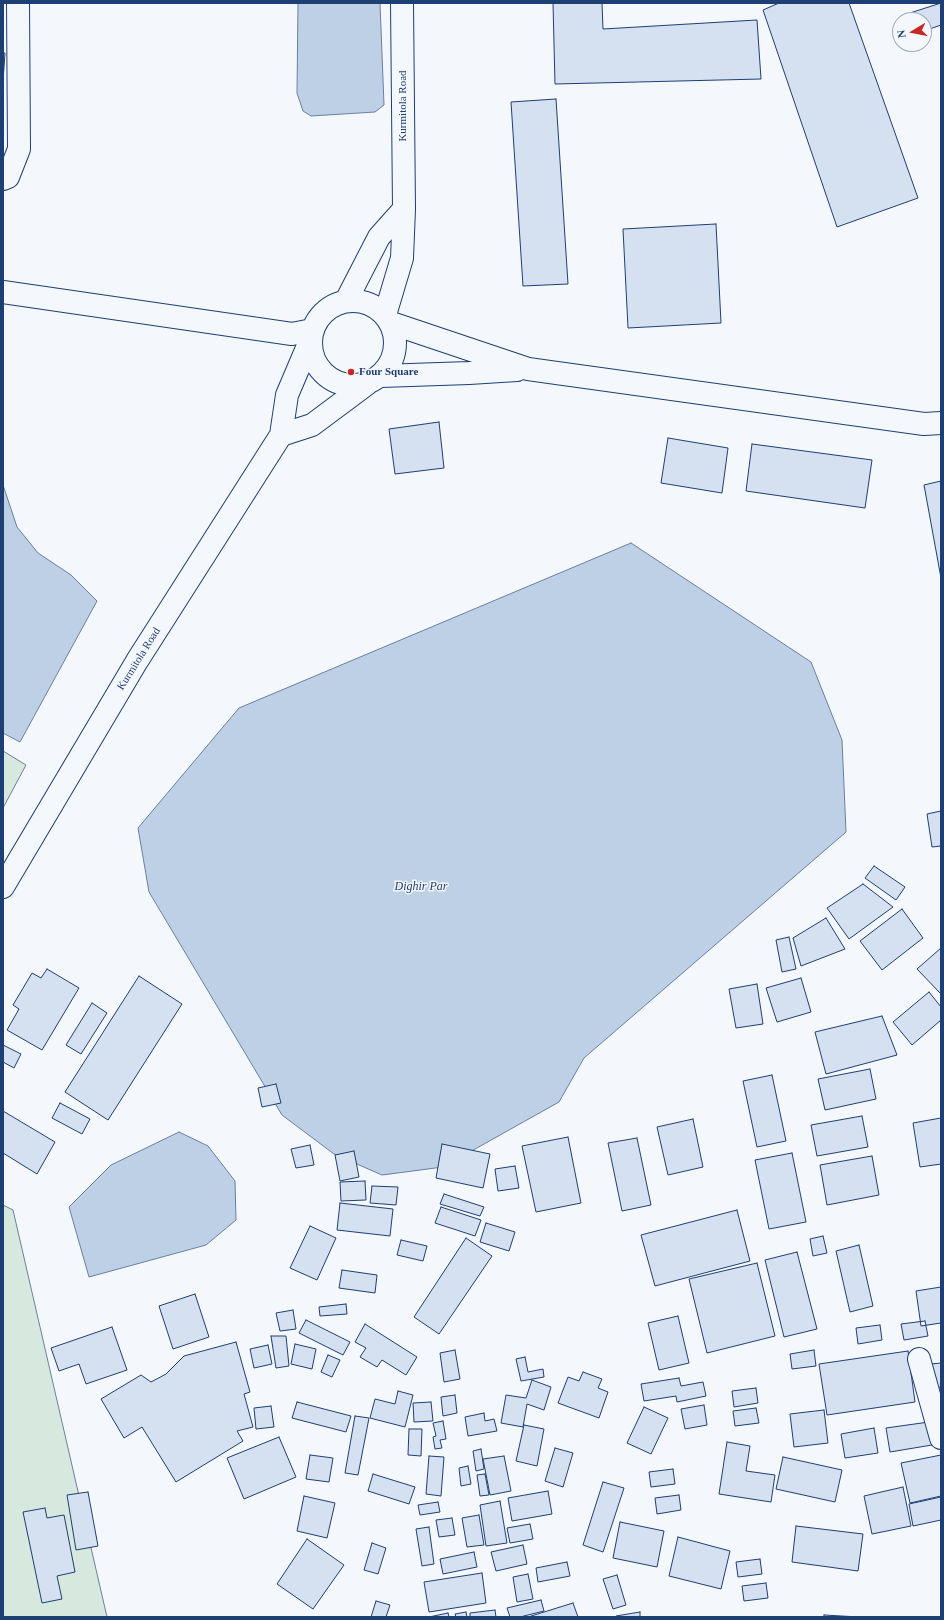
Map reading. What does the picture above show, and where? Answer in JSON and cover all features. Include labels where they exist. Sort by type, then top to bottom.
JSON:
[{"type":"street","points":[[3,179],[8,177],[19,149],[18,3]]},
{"type":"street","name":"Kurmitola Road","points":[[388,319],[402,258],[404,209],[402,3]]},
{"type":"street","points":[[346,300],[379,237],[404,209]]},
{"type":"street","points":[[3,292],[311,336]]},
{"type":"street","points":[[388,319],[395,333],[396,348],[391,363],[374,380],[312,424],[281,435],[287,394],[311,336],[322,314],[337,303],[346,300],[369,303],[388,319],[528,369]]},
{"type":"street","points":[[311,336],[312,357],[321,372],[334,382],[350,386],[374,380],[528,369],[924,424],[941,423]]},
{"type":"street","name":"Kurmitola Road","points":[[3,887],[137,661],[281,435]]},
{"type":"street","points":[[919,1359],[941,1438]]},
{"type":"shaded area","points":[[3,751],[26,765],[3,808]]},
{"type":"shaded area","points":[[3,1205],[13,1210],[107,1617],[3,1617]]},
{"type":"water","points":[[298,3],[380,3],[384,105],[375,112],[311,116],[303,111],[297,93]]},
{"type":"water","points":[[3,485],[17,527],[38,553],[71,575],[97,601],[20,742],[3,733]]},
{"type":"water","name":"Dighir Par","points":[[631,543],[811,662],[842,740],[846,832],[584,1058],[559,1102],[443,1167],[382,1175],[334,1154],[282,1115],[149,892],[138,828],[239,708]]},
{"type":"water","points":[[179,1132],[208,1146],[235,1181],[236,1220],[206,1245],[89,1277],[69,1207],[111,1165]]},
{"type":"building","points":[[553,3],[602,3],[603,29],[757,20],[761,79],[555,84]]},
{"type":"building","points":[[779,3],[849,3],[918,198],[837,227],[763,10]]},
{"type":"building","points":[[941,3],[941,25],[932,28],[932,12],[913,12]]},
{"type":"building","points":[[3,53],[5,53],[3,81]]},
{"type":"building","points":[[556,99],[568,284],[523,286],[511,102]]},
{"type":"building","points":[[716,224],[721,323],[628,328],[623,229]]},
{"type":"building","points":[[439,422],[444,468],[395,474],[389,429]]},
{"type":"building","points":[[668,438],[728,448],[722,493],[661,483]]},
{"type":"building","points":[[752,444],[872,460],[865,508],[746,491]]},
{"type":"building","points":[[941,481],[941,578],[924,485]]},
{"type":"building","points":[[941,811],[941,846],[932,847],[927,814]]},
{"type":"building","points":[[874,866],[905,887],[896,900],[865,878]]},
{"type":"building","points":[[863,884],[893,907],[849,939],[827,908]]},
{"type":"building","points":[[902,909],[923,938],[882,970],[860,941]]},
{"type":"building","points":[[826,918],[845,949],[801,966],[793,938]]},
{"type":"building","points":[[789,937],[796,969],[782,972],[776,940]]},
{"type":"building","points":[[941,948],[941,994],[917,969]]},
{"type":"building","points":[[47,969],[79,988],[42,1050],[7,1030],[19,1009],[13,1005],[32,973],[41,978]]},
{"type":"building","points":[[139,976],[182,1004],[108,1120],[65,1092]]},
{"type":"building","points":[[801,978],[811,1012],[777,1022],[766,988]]},
{"type":"building","points":[[757,984],[763,1024],[736,1028],[729,989]]},
{"type":"building","points":[[929,992],[941,1007],[941,1020],[912,1045],[893,1022]]},
{"type":"building","points":[[92,1003],[107,1013],[81,1054],[66,1045]]},
{"type":"building","points":[[882,1016],[897,1055],[826,1074],[815,1032]]},
{"type":"building","points":[[3,1045],[21,1054],[14,1068],[3,1062]]},
{"type":"building","points":[[870,1069],[876,1099],[825,1110],[818,1079]]},
{"type":"building","points":[[772,1075],[786,1141],[757,1147],[743,1081]]},
{"type":"building","points":[[276,1084],[281,1103],[262,1107],[258,1088]]},
{"type":"building","points":[[60,1103],[90,1119],[82,1134],[52,1118]]},
{"type":"building","points":[[3,1111],[55,1142],[37,1174],[3,1153]]},
{"type":"building","points":[[862,1116],[868,1147],[817,1156],[811,1125]]},
{"type":"building","points":[[941,1118],[941,1164],[920,1167],[913,1123]]},
{"type":"building","points":[[693,1119],[703,1167],[668,1175],[657,1127]]},
{"type":"building","points":[[568,1137],[581,1203],[536,1212],[522,1146]]},
{"type":"building","points":[[637,1138],[651,1205],[622,1211],[608,1143]]},
{"type":"building","points":[[442,1144],[490,1154],[483,1188],[436,1178]]},
{"type":"building","points":[[310,1145],[314,1165],[296,1168],[291,1149]]},
{"type":"building","points":[[354,1151],[359,1177],[340,1181],[335,1155]]},
{"type":"building","points":[[792,1153],[806,1222],[769,1229],[755,1160]]},
{"type":"building","points":[[872,1156],[879,1195],[827,1205],[820,1165]]},
{"type":"building","points":[[515,1166],[519,1188],[498,1191],[495,1169]]},
{"type":"building","points":[[365,1181],[366,1200],[341,1201],[340,1182]]},
{"type":"building","points":[[372,1186],[398,1187],[396,1205],[370,1203]]},
{"type":"building","points":[[444,1194],[484,1207],[480,1216],[440,1204]]},
{"type":"building","points":[[340,1203],[393,1209],[390,1236],[337,1230]]},
{"type":"building","points":[[441,1207],[481,1220],[475,1236],[435,1223]]},
{"type":"building","points":[[737,1210],[750,1261],[655,1286],[641,1235]]},
{"type":"building","points":[[486,1223],[515,1232],[509,1251],[480,1242]]},
{"type":"building","points":[[310,1226],[336,1238],[317,1280],[290,1268]]},
{"type":"building","points":[[823,1236],[827,1253],[813,1256],[810,1239]]},
{"type":"building","points":[[466,1238],[492,1256],[439,1334],[414,1317]]},
{"type":"building","points":[[401,1240],[427,1246],[423,1261],[397,1255]]},
{"type":"building","points":[[859,1245],[873,1306],[850,1312],[836,1251]]},
{"type":"building","points":[[797,1252],[817,1329],[784,1337],[765,1260]]},
{"type":"building","points":[[757,1263],[775,1336],[707,1353],[689,1279]]},
{"type":"building","points":[[342,1270],[377,1275],[375,1293],[339,1288]]},
{"type":"building","points":[[941,1287],[941,1323],[921,1326],[916,1291]]},
{"type":"building","points":[[195,1294],[209,1337],[173,1349],[159,1306]]},
{"type":"building","points":[[346,1304],[347,1314],[320,1316],[319,1307]]},
{"type":"building","points":[[293,1310],[296,1329],[280,1331],[276,1313]]},
{"type":"building","points":[[678,1316],[689,1363],[659,1370],[648,1323]]},
{"type":"building","points":[[306,1320],[350,1342],[343,1355],[299,1333]]},
{"type":"building","points":[[925,1321],[928,1336],[904,1340],[901,1324]]},
{"type":"building","points":[[365,1324],[417,1357],[406,1375],[382,1360],[377,1367],[360,1357],[366,1348],[355,1342]]},
{"type":"building","points":[[880,1325],[882,1340],[858,1344],[856,1328]]},
{"type":"building","points":[[112,1327],[127,1370],[86,1384],[79,1364],[59,1371],[51,1348]]},
{"type":"building","points":[[271,1336],[286,1336],[289,1366],[276,1368]]},
{"type":"building","points":[[236,1342],[250,1392],[244,1394],[253,1427],[237,1431],[243,1441],[176,1482],[142,1427],[124,1438],[101,1399],[141,1375],[151,1382],[166,1374],[184,1356]]},
{"type":"building","points":[[295,1344],[316,1349],[312,1369],[291,1364]]},
{"type":"building","points":[[268,1345],[272,1364],[254,1368],[250,1349]]},
{"type":"building","points":[[455,1350],[460,1379],[444,1382],[440,1353]]},
{"type":"building","points":[[814,1350],[816,1366],[792,1369],[790,1354]]},
{"type":"building","points":[[908,1351],[915,1402],[827,1415],[819,1364]]},
{"type":"building","points":[[328,1355],[340,1360],[332,1377],[321,1372]]},
{"type":"building","points":[[525,1357],[528,1372],[543,1369],[544,1377],[521,1381],[516,1359]]},
{"type":"building","points":[[941,1363],[941,1387],[935,1388],[931,1364]]},
{"type":"building","points":[[583,1372],[602,1379],[598,1388],[608,1392],[599,1418],[558,1403],[568,1377],[579,1381]]},
{"type":"building","points":[[679,1378],[681,1386],[703,1382],[706,1396],[677,1402],[676,1396],[644,1401],[641,1384]]},
{"type":"building","points":[[532,1380],[551,1387],[544,1410],[527,1404],[523,1427],[501,1423],[506,1395],[526,1398]]},
{"type":"building","points":[[756,1388],[758,1403],[734,1407],[732,1391]]},
{"type":"building","points":[[398,1391],[413,1395],[405,1427],[370,1418],[375,1399],[395,1404]]},
{"type":"building","points":[[455,1395],[457,1413],[443,1416],[441,1397]]},
{"type":"building","points":[[297,1402],[351,1416],[346,1432],[292,1418]]},
{"type":"building","points":[[431,1402],[433,1421],[414,1422],[413,1403]]},
{"type":"building","points":[[704,1405],[707,1425],[685,1429],[681,1409]]},
{"type":"building","points":[[271,1406],[274,1427],[256,1429],[254,1408]]},
{"type":"building","points":[[644,1407],[668,1418],[651,1454],[627,1443]]},
{"type":"building","points":[[756,1408],[759,1423],[735,1426],[733,1411]]},
{"type":"building","points":[[824,1410],[828,1443],[794,1447],[790,1414]]},
{"type":"building","points":[[484,1413],[485,1421],[494,1419],[497,1431],[468,1436],[465,1417]]},
{"type":"building","points":[[355,1416],[369,1418],[358,1475],[345,1473]]},
{"type":"building","points":[[443,1421],[446,1439],[440,1440],[442,1448],[435,1449],[433,1437],[436,1436],[433,1423]]},
{"type":"building","points":[[929,1422],[932,1445],[890,1452],[886,1428]]},
{"type":"building","points":[[524,1425],[544,1429],[537,1466],[516,1461]]},
{"type":"building","points":[[874,1428],[878,1453],[845,1458],[841,1434]]},
{"type":"building","points":[[409,1429],[422,1429],[421,1456],[408,1455]]},
{"type":"building","points":[[279,1437],[296,1477],[244,1499],[227,1458]]},
{"type":"building","points":[[727,1442],[750,1446],[746,1471],[775,1475],[771,1502],[719,1494]]},
{"type":"building","points":[[555,1448],[573,1453],[563,1487],[545,1481]]},
{"type":"building","points":[[481,1449],[484,1469],[476,1471],[473,1451]]},
{"type":"building","points":[[310,1455],[333,1458],[329,1482],[306,1479]]},
{"type":"building","points":[[941,1455],[941,1496],[910,1503],[901,1463]]},
{"type":"building","points":[[429,1456],[444,1457],[441,1496],[426,1494]]},
{"type":"building","points":[[504,1456],[511,1491],[490,1495],[483,1459]]},
{"type":"building","points":[[783,1457],[842,1470],[835,1502],[776,1489]]},
{"type":"building","points":[[468,1466],[471,1484],[461,1486],[459,1468]]},
{"type":"building","points":[[673,1469],[675,1484],[651,1487],[649,1472]]},
{"type":"building","points":[[373,1474],[415,1487],[409,1504],[368,1491]]},
{"type":"building","points":[[485,1474],[489,1495],[480,1496],[477,1475]]},
{"type":"building","points":[[603,1482],[624,1488],[603,1552],[583,1545]]},
{"type":"building","points":[[903,1487],[911,1526],[872,1534],[864,1496]]},
{"type":"building","points":[[548,1491],[552,1514],[512,1521],[508,1498]]},
{"type":"building","points":[[88,1492],[98,1546],[76,1550],[67,1495]]},
{"type":"building","points":[[679,1495],[681,1510],[657,1514],[655,1498]]},
{"type":"building","points":[[304,1496],[335,1503],[327,1538],[297,1531]]},
{"type":"building","points":[[941,1497],[941,1520],[913,1526],[909,1504]]},
{"type":"building","points":[[500,1501],[507,1543],[486,1546],[480,1505]]},
{"type":"building","points":[[438,1502],[440,1512],[420,1515],[418,1505]]},
{"type":"building","points":[[45,1508],[47,1518],[64,1515],[75,1572],[57,1576],[62,1599],[42,1603],[23,1512]]},
{"type":"building","points":[[479,1515],[484,1545],[467,1547],[462,1518]]},
{"type":"building","points":[[452,1518],[455,1535],[439,1537],[436,1520]]},
{"type":"building","points":[[620,1522],[664,1531],[657,1567],[613,1558]]},
{"type":"building","points":[[530,1524],[533,1539],[510,1543],[507,1528]]},
{"type":"building","points":[[796,1526],[863,1534],[858,1571],[792,1562]]},
{"type":"building","points":[[429,1527],[434,1564],[422,1566],[416,1529]]},
{"type":"building","points":[[678,1537],[730,1551],[721,1589],[669,1576]]},
{"type":"building","points":[[307,1539],[344,1565],[313,1609],[277,1584]]},
{"type":"building","points":[[372,1543],[386,1548],[378,1574],[364,1570]]},
{"type":"building","points":[[523,1545],[527,1564],[496,1571],[491,1552]]},
{"type":"building","points":[[474,1552],[477,1567],[443,1574],[440,1559]]},
{"type":"building","points":[[760,1559],[762,1574],[738,1577],[736,1562]]},
{"type":"building","points":[[567,1562],[570,1576],[538,1582],[536,1568]]},
{"type":"building","points":[[482,1573],[486,1603],[429,1612],[424,1582]]},
{"type":"building","points":[[528,1574],[533,1599],[517,1602],[513,1577]]},
{"type":"building","points":[[617,1575],[626,1605],[613,1609],[603,1579]]},
{"type":"building","points":[[766,1583],[768,1598],[744,1601],[742,1586]]},
{"type":"building","points":[[541,1600],[544,1611],[520,1617],[510,1617],[507,1608]]},
{"type":"building","points":[[376,1601],[390,1605],[386,1617],[371,1617]]},
{"type":"building","points":[[573,1603],[578,1617],[528,1617]]},
{"type":"building","points":[[495,1610],[496,1617],[470,1617],[470,1613]]},
{"type":"building","points":[[466,1612],[467,1617],[456,1617],[455,1614]]},
{"type":"building","points":[[640,1612],[640,1617],[616,1617],[616,1616]]},
{"type":"building","points":[[448,1613],[449,1617],[429,1617]]},
{"type":"building","points":[[824,1615],[859,1617],[824,1617]]},
{"type":"place","name":"Four Square","points":[[351,372]]}]
